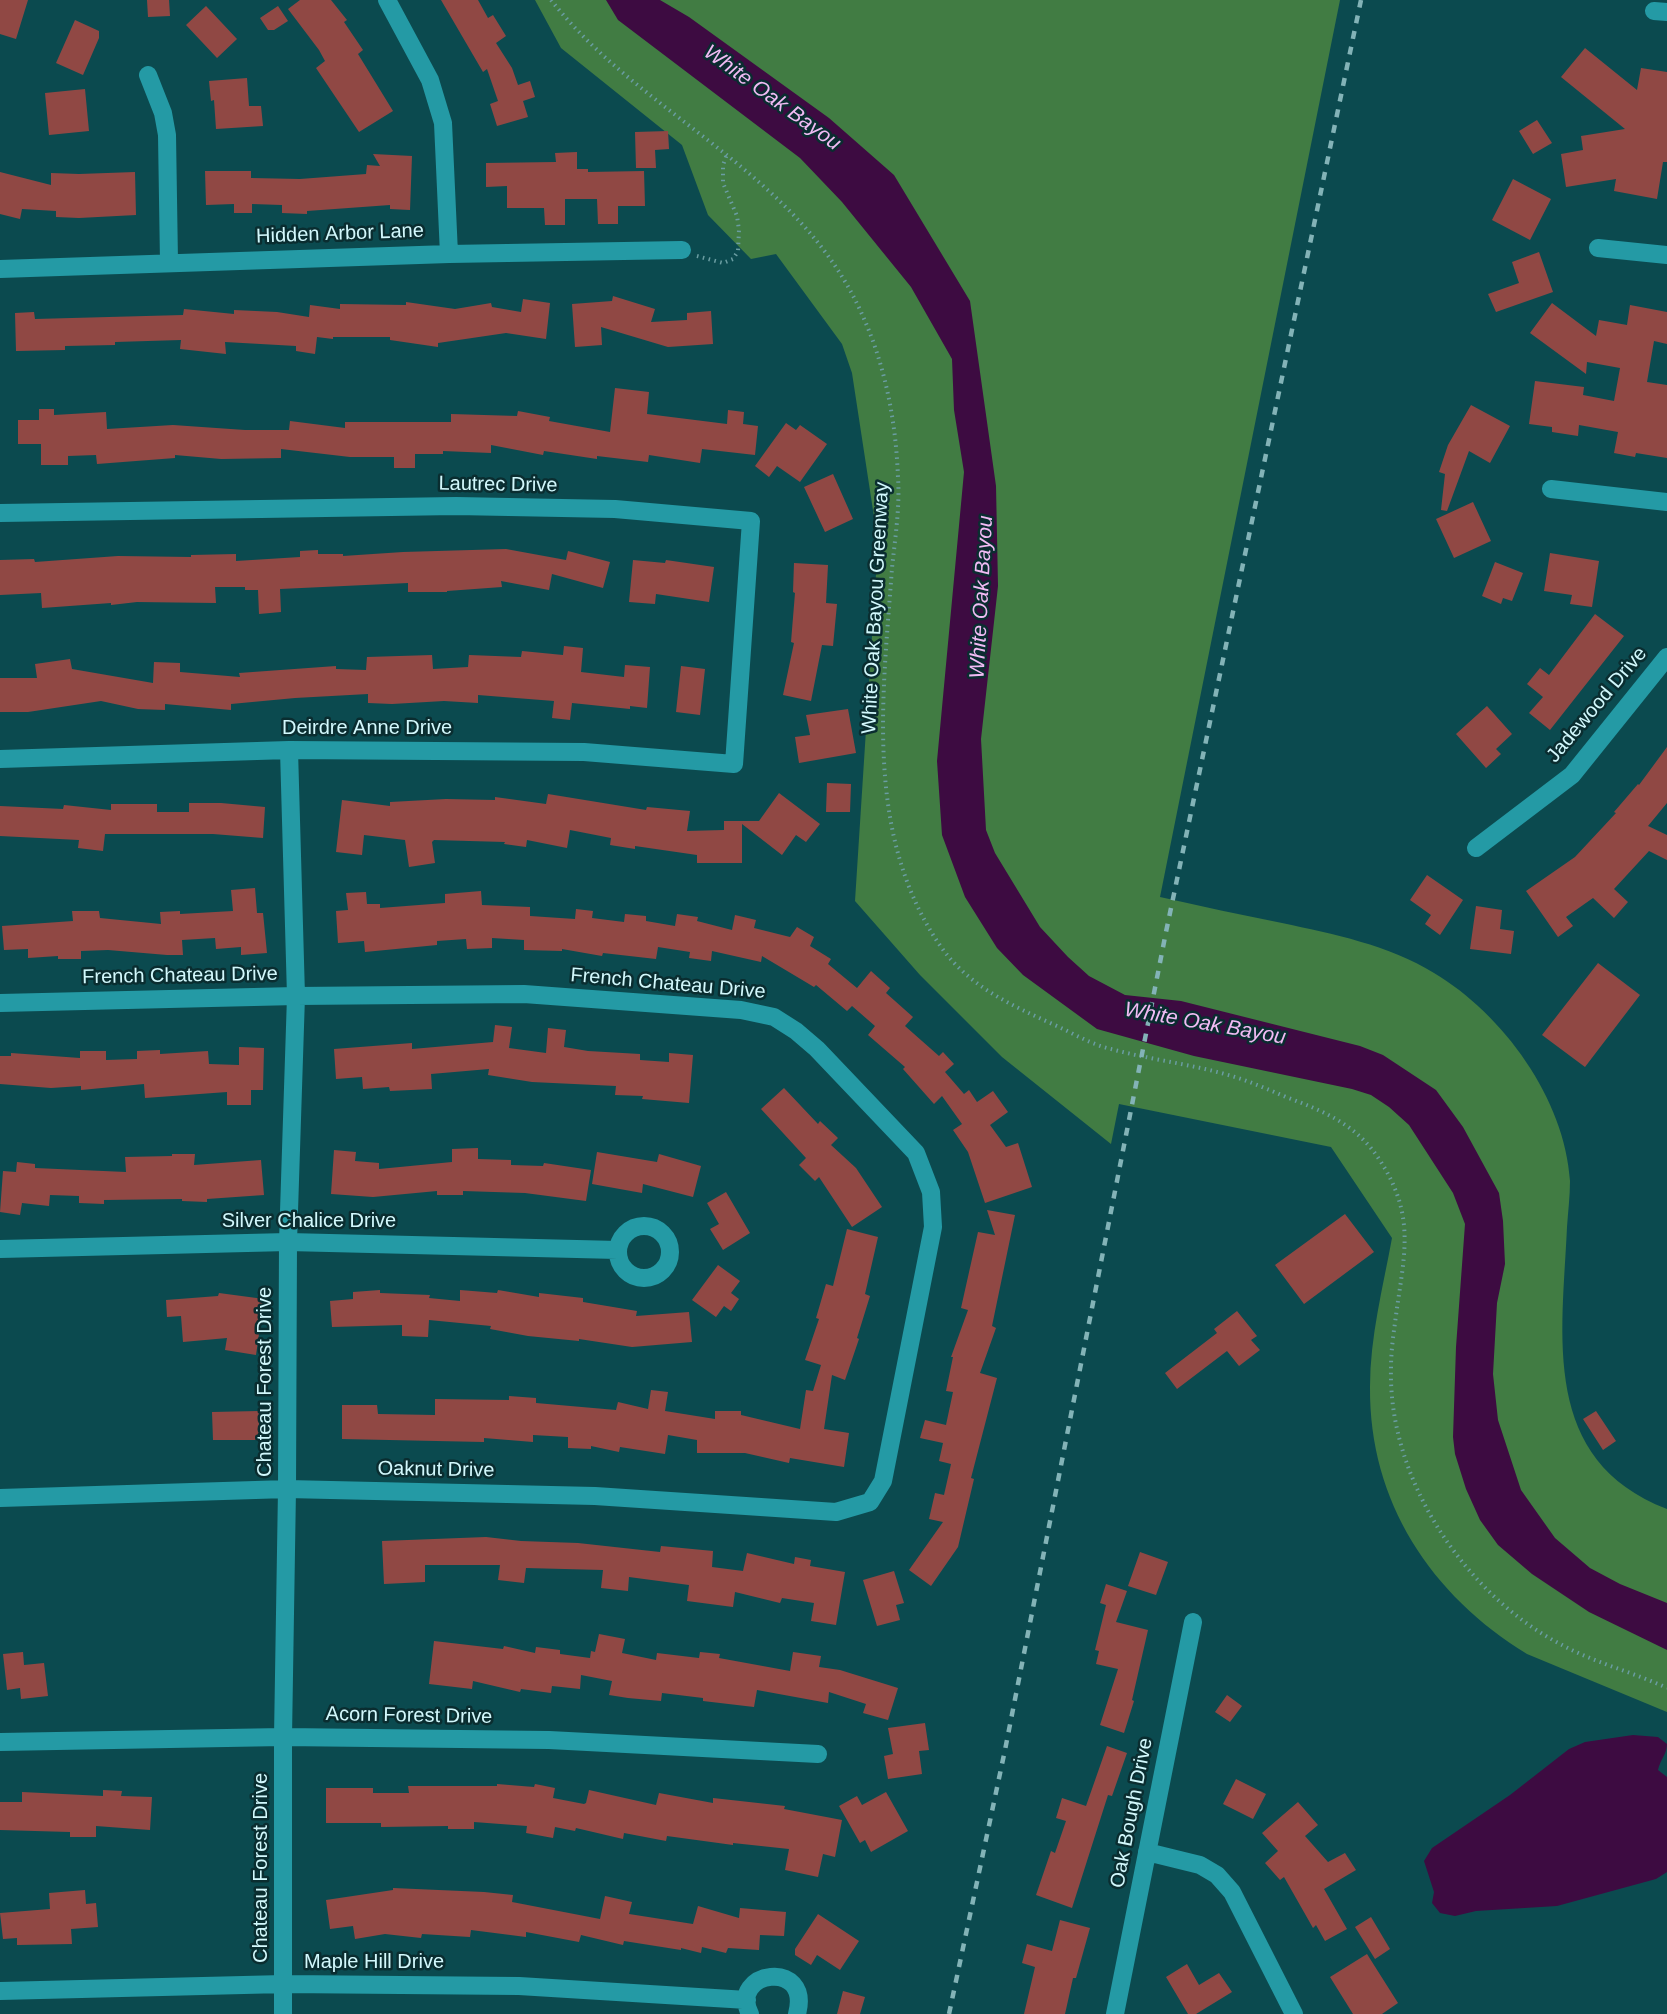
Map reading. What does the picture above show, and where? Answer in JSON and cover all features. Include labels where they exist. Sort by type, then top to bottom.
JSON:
[{"type":"street","points":[[387,0],[430,80],[443,123],[449,254]]},
{"type":"street","points":[[148,75],[163,113],[167,135],[169,262]]},
{"type":"street","points":[[1598,248],[1667,255]]},
{"type":"street","name":"Hidden Arbor Lane","points":[[0,269],[449,254],[682,250]]},
{"type":"street","points":[[1551,489],[1667,502]]},
{"type":"street","name":"Lautrec Drive","points":[[0,513],[456,506],[615,509],[751,521],[734,764]]},
{"type":"street","name":"Jadewood Drive","points":[[1476,849],[1572,775],[1667,657]]},
{"type":"street","name":"Deirdre Anne Drive","points":[[0,759],[289,750],[584,752],[734,764]]},
{"type":"street","name":"Chateau Forest Drive","points":[[283,2014],[288,1242],[296,996],[289,750]]},
{"type":"street","name":"French Chateau Drive","points":[[0,1003],[296,996],[524,994],[741,1010],[774,1017],[803,1037],[916,1153],[931,1192],[933,1227],[927,1262],[883,1481],[870,1502]]},
{"type":"street","name":"Silver Chalice Drive","points":[[0,1249],[288,1242],[618,1250]]},
{"type":"street","name":"Oaknut Drive","points":[[0,1498],[287,1489],[596,1496],[836,1512],[870,1502]]},
{"type":"street","name":"Oak Bough Drive","points":[[1116,2014],[1193,1622]]},
{"type":"street","name":"Acorn Forest Drive","points":[[0,1742],[283,1737],[549,1740],[818,1754]]},
{"type":"street","points":[[1147,1852],[1200,1865],[1217,1875],[1232,1892],[1294,2014]]},
{"type":"street","name":"Maple Hill Drive","points":[[0,1991],[284,1984],[519,1986],[749,2007],[750,1990],[756,1982],[765,1977],[775,1976],[785,1978],[793,1985],[798,1994],[797,2014]]},
{"type":"path","name":"White Oak Bayou Greenway","points":[[551,0],[600,53],[727,154],[772,193],[836,269],[860,309],[887,387],[899,483],[882,719],[887,795],[892,832],[901,867],[928,927],[942,949],[959,969],[1003,1001],[1104,1048],[1243,1079],[1337,1119],[1371,1148],[1399,1195],[1404,1216],[1406,1236],[1404,1268],[1390,1369],[1397,1428],[1407,1463],[1424,1504],[1458,1558],[1497,1600],[1523,1621],[1566,1648],[1667,1688]]},
{"type":"path","points":[[682,250],[723,263],[733,260],[738,251],[737,216],[723,183],[723,165],[727,154]]},
{"type":"green space","points":[[535,0],[1340,0],[1160,897],[1341,936],[1417,963],[1459,990],[1484,1011],[1526,1062],[1543,1090],[1566,1150],[1570,1181],[1563,1352],[1568,1391],[1578,1427],[1597,1460],[1626,1487],[1667,1509],[1667,1712],[1527,1654],[1462,1604],[1435,1574],[1412,1542],[1394,1506],[1381,1469],[1373,1429],[1370,1387],[1372,1350],[1392,1238],[1331,1147],[1119,1104],[1111,1144],[1002,1057],[920,975],[855,901],[878,543],[852,373],[842,344],[776,254],[751,259],[708,215],[682,145],[561,48]]},
{"type":"water","name":"White Oak Bayou","points":[[606,0],[660,0],[689,17],[829,118],[894,175],[970,301],[996,486],[998,586],[981,739],[986,830],[995,853],[1040,927],[1089,976],[1125,995],[1181,1001],[1360,1046],[1383,1055],[1436,1090],[1463,1127],[1499,1193],[1505,1264],[1497,1303],[1493,1374],[1498,1420],[1521,1490],[1555,1538],[1590,1568],[1620,1584],[1667,1603],[1667,1650],[1589,1612],[1532,1574],[1498,1545],[1480,1520],[1466,1489],[1455,1454],[1453,1437],[1456,1347],[1465,1224],[1453,1193],[1409,1125],[1371,1095],[1352,1089],[1194,1056],[1097,1029],[1023,975],[997,948],[965,897],[942,835],[937,761],[964,472],[954,410],[952,359],[911,287],[842,202],[800,158],[618,20]]},
{"type":"water","points":[[1633,1735],[1658,1737],[1667,1744],[1658,1770],[1667,1777],[1667,1872],[1656,1879],[1557,1906],[1476,1911],[1455,1916],[1440,1913],[1432,1903],[1434,1892],[1424,1861],[1432,1848],[1510,1795],[1569,1749],[1585,1742]]},
{"type":"building","points":[[0,0],[28,0],[16,39],[0,34]]},
{"type":"building","points":[[147,0],[169,0],[170,16],[148,17]]},
{"type":"building","points":[[300,0],[331,0],[347,20],[344,22],[363,50],[358,54],[393,111],[359,132],[316,68],[325,61],[319,50],[288,9]]},
{"type":"building","points":[[441,0],[478,0],[488,18],[493,15],[506,36],[496,43],[512,68],[518,85],[530,81],[535,97],[523,101],[528,117],[497,126],[490,104],[498,101],[487,69],[483,72]]},
{"type":"building","points":[[206,6],[237,39],[217,58],[186,25]]},
{"type":"building","points":[[278,6],[288,21],[274,30],[268,30],[260,18]]},
{"type":"building","points":[[75,20],[99,31],[99,38],[83,75],[56,63]]},
{"type":"building","points":[[1585,48],[1637,90],[1641,68],[1667,72],[1667,162],[1663,162],[1657,199],[1614,191],[1616,179],[1566,187],[1561,154],[1583,150],[1581,136],[1625,129],[1561,77]]},
{"type":"building","points":[[247,78],[249,106],[261,106],[263,126],[216,129],[214,100],[211,101],[209,81]]},
{"type":"building","points":[[85,89],[89,131],[49,135],[45,93]]},
{"type":"building","points":[[1537,120],[1552,143],[1533,154],[1519,131]]},
{"type":"building","points":[[668,131],[669,149],[655,150],[656,168],[636,168],[635,132]]},
{"type":"building","points":[[577,152],[577,169],[588,169],[588,172],[644,171],[645,206],[618,206],[618,224],[598,224],[597,199],[565,199],[565,225],[545,225],[544,208],[507,208],[507,186],[486,187],[486,163],[556,162],[555,153]]},
{"type":"building","points":[[373,154],[412,156],[410,210],[390,209],[390,205],[307,211],[307,214],[282,213],[282,205],[252,204],[252,213],[234,213],[234,204],[206,205],[205,171],[251,171],[251,178],[300,179],[366,174],[367,165],[380,166]]},
{"type":"building","points":[[0,172],[51,185],[51,173],[135,172],[136,215],[56,217],[56,211],[22,209],[20,219],[0,214]]},
{"type":"building","points":[[1513,179],[1551,199],[1530,240],[1492,220]]},
{"type":"building","points":[[1539,252],[1553,292],[1496,312],[1488,294],[1519,283],[1512,262]]},
{"type":"building","points":[[613,296],[655,309],[651,322],[687,320],[687,313],[711,311],[713,344],[668,347],[601,327],[602,345],[575,347],[572,304],[612,301]]},
{"type":"building","points":[[523,299],[550,303],[546,339],[506,333],[438,343],[438,347],[390,340],[390,337],[333,337],[333,339],[317,337],[315,354],[296,351],[296,346],[225,342],[226,354],[180,349],[181,340],[115,342],[115,345],[65,346],[65,350],[16,351],[15,313],[34,312],[35,319],[183,315],[184,309],[234,314],[234,310],[277,312],[309,317],[310,305],[340,309],[340,304],[406,305],[406,302],[455,309],[491,303],[492,307],[521,312]]},
{"type":"building","points":[[1552,303],[1596,336],[1599,320],[1627,325],[1630,305],[1667,312],[1667,344],[1654,341],[1647,382],[1667,385],[1667,458],[1636,453],[1635,457],[1614,453],[1618,432],[1579,425],[1578,436],[1552,432],[1552,427],[1529,424],[1535,381],[1584,387],[1583,395],[1614,401],[1620,368],[1587,362],[1586,374],[1530,333]]},
{"type":"building","points":[[615,388],[649,392],[647,414],[727,424],[728,410],[744,412],[743,424],[758,426],[755,455],[702,449],[700,463],[649,455],[648,462],[597,456],[597,459],[544,451],[543,455],[491,445],[491,453],[443,451],[443,454],[415,454],[415,468],[394,468],[394,457],[350,457],[281,449],[281,458],[221,459],[175,455],[175,458],[97,464],[96,455],[68,456],[68,465],[41,465],[41,444],[18,444],[18,420],[39,420],[39,409],[54,409],[54,415],[106,412],[107,429],[173,425],[245,430],[289,430],[290,421],[345,428],[345,422],[451,422],[451,414],[517,416],[518,411],[550,417],[549,421],[610,432]]},
{"type":"building","points":[[1471,405],[1510,426],[1490,463],[1469,451],[1447,511],[1441,510],[1445,474],[1439,472],[1448,445]]},
{"type":"building","points":[[786,423],[796,430],[800,425],[827,444],[800,482],[777,466],[769,477],[755,466]]},
{"type":"building","points":[[833,474],[853,519],[825,532],[804,487]]},
{"type":"building","points":[[1473,502],[1491,541],[1454,558],[1436,519]]},
{"type":"building","points":[[506,549],[566,560],[568,551],[610,562],[603,588],[552,574],[549,590],[501,581],[502,587],[447,592],[408,592],[408,583],[280,589],[281,612],[259,614],[258,590],[245,590],[245,587],[215,587],[216,603],[137,602],[42,608],[41,593],[0,595],[0,560],[34,559],[35,562],[118,556],[191,557],[191,555],[236,554],[236,561],[300,557],[300,551],[318,550],[318,554],[343,554],[343,556]]},
{"type":"building","points":[[1550,553],[1599,561],[1592,607],[1570,604],[1572,595],[1544,591]]},
{"type":"building","points":[[633,560],[665,563],[666,560],[714,567],[709,602],[656,594],[655,604],[629,602]]},
{"type":"building","points":[[1495,562],[1523,573],[1512,601],[1503,598],[1501,604],[1482,596]]},
{"type":"building","points":[[794,563],[828,565],[826,603],[837,604],[833,646],[822,645],[811,701],[783,695],[794,643],[791,642],[795,593],[793,592]]},
{"type":"building","points":[[1595,614],[1624,636],[1550,730],[1529,713],[1543,697],[1527,684],[1540,668],[1549,675]]},
{"type":"building","points":[[564,646],[583,648],[581,672],[624,677],[625,665],[650,667],[647,708],[630,706],[630,709],[572,703],[570,720],[552,718],[554,701],[478,695],[478,703],[444,701],[392,704],[368,703],[368,694],[231,704],[231,710],[165,704],[165,710],[138,709],[101,701],[28,712],[0,712],[0,678],[37,678],[35,664],[70,659],[72,669],[153,683],[154,662],[180,663],[180,672],[240,677],[239,673],[336,666],[336,669],[366,670],[367,657],[432,655],[433,669],[468,667],[469,655],[521,657],[522,651],[563,655]]},
{"type":"building","points":[[681,666],[705,669],[700,715],[676,712]]},
{"type":"building","points":[[1487,706],[1512,734],[1496,749],[1501,754],[1486,768],[1456,734]]},
{"type":"building","points":[[848,709],[856,753],[799,763],[795,737],[810,735],[806,715]]},
{"type":"building","points":[[1667,747],[1667,803],[1648,826],[1667,835],[1667,860],[1649,851],[1614,889],[1628,902],[1614,918],[1593,898],[1566,917],[1573,926],[1558,937],[1526,891],[1575,857],[1616,813],[1614,812],[1639,785]]},
{"type":"building","points":[[827,783],[851,784],[850,812],[826,812]]},
{"type":"building","points":[[779,793],[820,824],[806,842],[796,835],[782,855],[742,824],[742,863],[697,863],[697,855],[635,846],[635,849],[610,845],[611,838],[570,830],[567,848],[527,840],[526,847],[504,844],[505,842],[434,840],[432,842],[435,863],[409,867],[405,840],[364,835],[362,855],[336,852],[342,800],[390,806],[390,802],[446,799],[495,800],[495,797],[546,804],[548,794],[646,810],[647,807],[690,811],[687,831],[724,830],[724,821],[759,821]]},
{"type":"building","points":[[189,803],[265,807],[263,838],[213,834],[105,834],[103,851],[78,848],[79,840],[0,836],[0,806],[63,809],[64,805],[111,810],[111,804],[157,804],[157,812],[189,812]]},
{"type":"building","points":[[1427,875],[1463,900],[1440,935],[1425,924],[1431,915],[1410,900]]},
{"type":"building","points":[[255,888],[257,913],[263,913],[267,953],[241,955],[241,947],[216,949],[215,938],[182,940],[183,955],[108,950],[81,951],[81,959],[58,959],[58,956],[28,958],[28,949],[4,950],[2,926],[73,921],[72,911],[99,911],[100,918],[161,924],[160,912],[180,911],[180,914],[233,911],[231,890]]},
{"type":"building","points":[[481,891],[482,905],[530,907],[530,916],[575,919],[576,909],[593,911],[592,918],[624,922],[625,914],[646,916],[646,921],[675,926],[677,914],[698,917],[697,921],[732,930],[735,915],[756,920],[754,928],[790,937],[797,927],[814,937],[810,946],[831,959],[828,964],[857,988],[871,971],[890,988],[886,993],[913,1017],[905,1026],[939,1056],[943,1052],[954,1064],[945,1072],[964,1094],[969,1090],[977,1102],[993,1091],[1008,1112],[990,1125],[1006,1147],[1018,1143],[1032,1187],[985,1203],[968,1152],[953,1130],[962,1124],[942,1096],[934,1104],[903,1069],[905,1067],[868,1035],[875,1026],[852,1006],[847,1011],[816,985],[814,987],[762,956],[761,962],[712,951],[711,961],[689,958],[690,952],[658,947],[656,959],[603,953],[602,956],[562,949],[562,951],[524,950],[524,940],[492,938],[492,948],[467,949],[466,939],[437,941],[437,945],[365,952],[364,941],[338,943],[336,911],[348,910],[346,893],[366,892],[367,904],[380,904],[380,908],[445,903],[445,894]]},
{"type":"building","points":[[1476,906],[1502,910],[1500,929],[1514,931],[1511,954],[1470,949]]},
{"type":"building","points":[[1598,963],[1640,995],[1585,1067],[1542,1035]]},
{"type":"building","points":[[495,1025],[512,1027],[509,1048],[546,1053],[548,1028],[566,1030],[564,1047],[640,1054],[640,1060],[669,1062],[669,1053],[693,1055],[689,1103],[642,1099],[643,1096],[615,1095],[616,1086],[532,1082],[488,1075],[489,1069],[431,1074],[432,1089],[390,1091],[389,1087],[363,1089],[362,1077],[336,1079],[334,1049],[412,1043],[412,1049],[493,1042]]},
{"type":"building","points":[[239,1047],[264,1048],[263,1090],[251,1090],[251,1105],[227,1105],[227,1092],[145,1098],[144,1084],[81,1090],[81,1086],[51,1088],[0,1084],[0,1056],[11,1056],[11,1053],[80,1058],[80,1051],[106,1051],[106,1060],[137,1059],[137,1051],[160,1050],[160,1054],[208,1051],[209,1064],[239,1065]]},
{"type":"building","points":[[784,1088],[818,1124],[820,1121],[838,1138],[831,1145],[856,1168],[882,1207],[852,1227],[819,1177],[815,1181],[799,1165],[806,1158],[761,1109]]},
{"type":"building","points":[[478,1148],[478,1159],[511,1160],[511,1165],[543,1166],[544,1163],[591,1170],[586,1201],[525,1193],[463,1191],[463,1195],[437,1195],[437,1191],[373,1197],[331,1194],[334,1150],[356,1152],[355,1161],[379,1163],[379,1169],[452,1162],[452,1149]]},
{"type":"building","points":[[597,1152],[657,1162],[659,1154],[701,1166],[693,1197],[643,1184],[642,1193],[592,1184]]},
{"type":"building","points":[[172,1154],[195,1154],[194,1165],[261,1160],[264,1195],[207,1199],[207,1202],[182,1201],[182,1199],[104,1200],[104,1204],[79,1203],[79,1196],[50,1195],[49,1206],[22,1203],[20,1215],[0,1212],[3,1171],[16,1172],[17,1162],[35,1164],[35,1168],[126,1172],[125,1157],[172,1156]]},
{"type":"building","points":[[726,1192],[750,1233],[723,1250],[710,1229],[719,1224],[707,1203]]},
{"type":"building","points":[[987,1210],[1015,1215],[992,1326],[996,1328],[980,1373],[997,1378],[971,1478],[974,1479],[958,1547],[931,1586],[909,1570],[943,1522],[929,1519],[935,1493],[944,1495],[951,1464],[939,1461],[943,1443],[920,1438],[925,1420],[946,1425],[953,1392],[946,1391],[953,1357],[951,1357],[968,1310],[961,1308],[978,1232],[995,1235]]},
{"type":"building","points":[[1345,1214],[1374,1252],[1304,1304],[1275,1265]]},
{"type":"building","points":[[847,1229],[878,1237],[865,1294],[870,1296],[857,1338],[859,1339],[845,1380],[832,1375],[824,1429],[849,1433],[844,1467],[790,1458],[789,1463],[745,1453],[697,1453],[697,1440],[668,1435],[665,1454],[620,1447],[619,1452],[591,1446],[591,1449],[568,1448],[568,1437],[533,1435],[533,1442],[484,1438],[484,1442],[342,1439],[342,1405],[377,1405],[378,1414],[435,1415],[435,1399],[509,1400],[509,1396],[536,1398],[536,1403],[616,1410],[618,1402],[648,1409],[651,1390],[668,1392],[665,1411],[715,1419],[715,1411],[741,1411],[741,1415],[800,1429],[806,1390],[813,1391],[821,1365],[805,1360],[819,1319],[816,1318],[826,1284],[833,1286]]},
{"type":"building","points":[[718,1265],[740,1281],[731,1293],[739,1299],[731,1311],[724,1306],[716,1317],[692,1300]]},
{"type":"building","points":[[380,1290],[380,1293],[430,1295],[429,1298],[460,1301],[460,1290],[497,1293],[498,1290],[539,1297],[539,1293],[583,1298],[583,1302],[637,1311],[636,1316],[689,1312],[692,1342],[632,1347],[579,1339],[579,1341],[528,1336],[490,1329],[491,1326],[429,1320],[428,1337],[402,1336],[402,1325],[332,1327],[330,1301],[353,1299],[353,1292]]},
{"type":"building","points":[[219,1293],[264,1299],[256,1355],[225,1350],[227,1338],[183,1342],[181,1316],[167,1317],[166,1300],[218,1296]]},
{"type":"building","points":[[1237,1311],[1257,1336],[1251,1340],[1260,1350],[1239,1366],[1227,1351],[1177,1389],[1165,1373],[1217,1333],[1214,1329]]},
{"type":"building","points":[[259,1411],[259,1440],[213,1440],[212,1412]]},
{"type":"building","points":[[1596,1411],[1616,1441],[1603,1450],[1583,1419]]},
{"type":"building","points":[[486,1537],[578,1543],[660,1552],[661,1546],[713,1551],[712,1567],[743,1571],[747,1553],[794,1564],[795,1557],[811,1560],[810,1566],[845,1572],[836,1625],[811,1621],[814,1603],[782,1598],[780,1603],[735,1592],[733,1607],[687,1601],[689,1585],[629,1577],[628,1591],[601,1588],[603,1570],[526,1568],[524,1583],[498,1580],[500,1565],[425,1565],[425,1582],[384,1584],[382,1541]]},
{"type":"building","points":[[1140,1552],[1168,1562],[1156,1595],[1128,1586]]},
{"type":"building","points":[[894,1571],[904,1603],[896,1605],[900,1620],[877,1626],[863,1580]]},
{"type":"building","points":[[1106,1584],[1127,1591],[1116,1622],[1148,1630],[1132,1700],[1134,1701],[1124,1733],[1100,1725],[1118,1669],[1096,1664],[1099,1651],[1095,1650],[1106,1605],[1100,1603]]},
{"type":"building","points":[[599,1634],[625,1639],[622,1653],[656,1660],[657,1653],[699,1658],[700,1652],[720,1654],[719,1658],[790,1671],[793,1652],[821,1656],[819,1667],[840,1670],[898,1688],[888,1720],[863,1713],[866,1704],[829,1692],[828,1703],[757,1690],[754,1707],[662,1693],[661,1701],[609,1695],[612,1681],[581,1675],[580,1689],[552,1686],[551,1693],[521,1689],[520,1692],[473,1681],[472,1689],[429,1684],[434,1641],[503,1649],[504,1646],[535,1653],[536,1647],[560,1650],[560,1654],[590,1658],[591,1651],[595,1652]]},
{"type":"building","points":[[23,1652],[24,1665],[44,1663],[48,1696],[21,1699],[20,1688],[7,1690],[3,1654]]},
{"type":"building","points":[[1227,1695],[1242,1706],[1230,1722],[1215,1712]]},
{"type":"building","points":[[925,1723],[929,1750],[919,1751],[922,1774],[888,1779],[884,1756],[893,1754],[888,1728]]},
{"type":"building","points":[[1107,1746],[1127,1753],[1112,1796],[1108,1795],[1072,1908],[1036,1895],[1051,1851],[1055,1853],[1066,1821],[1056,1818],[1062,1798],[1086,1806]]},
{"type":"building","points":[[1236,1779],[1266,1794],[1253,1819],[1223,1804]]},
{"type":"building","points":[[497,1784],[534,1787],[535,1784],[555,1788],[553,1798],[584,1804],[589,1790],[656,1805],[659,1793],[713,1803],[713,1798],[785,1806],[784,1809],[842,1820],[835,1857],[823,1854],[818,1877],[785,1870],[789,1849],[733,1843],[733,1845],[667,1836],[666,1841],[624,1833],[623,1839],[576,1828],[575,1831],[555,1827],[553,1838],[526,1833],[527,1826],[474,1822],[474,1829],[448,1829],[448,1826],[381,1827],[381,1823],[326,1823],[326,1788],[373,1788],[373,1793],[409,1793],[408,1786],[497,1786]]},
{"type":"building","points":[[103,1790],[122,1791],[121,1796],[152,1797],[150,1830],[96,1826],[96,1837],[70,1837],[70,1832],[0,1830],[0,1802],[22,1802],[22,1792],[103,1796]]},
{"type":"building","points":[[886,1792],[908,1831],[871,1852],[865,1840],[860,1843],[839,1806],[857,1796],[862,1805]]},
{"type":"building","points":[[1298,1802],[1318,1825],[1305,1836],[1328,1862],[1345,1853],[1356,1870],[1324,1889],[1347,1929],[1325,1941],[1316,1925],[1313,1928],[1284,1877],[1280,1880],[1265,1863],[1278,1851],[1262,1833]]},
{"type":"building","points":[[393,1888],[513,1895],[512,1902],[600,1919],[605,1896],[632,1902],[629,1914],[693,1924],[698,1906],[739,1918],[740,1908],[786,1912],[784,1936],[760,1935],[759,1950],[728,1948],[726,1953],[702,1947],[701,1953],[681,1948],[681,1950],[624,1941],[623,1945],[581,1935],[579,1942],[526,1932],[526,1937],[471,1930],[470,1937],[422,1934],[421,1938],[385,1934],[355,1939],[353,1926],[330,1929],[326,1900],[393,1890]]},
{"type":"building","points":[[85,1890],[86,1904],[96,1903],[98,1927],[71,1929],[72,1944],[17,1945],[17,1938],[3,1939],[0,1913],[50,1909],[49,1893]]},
{"type":"building","points":[[818,1914],[859,1941],[840,1970],[817,1955],[811,1965],[795,1955],[795,1949]]},
{"type":"building","points":[[1371,1917],[1390,1949],[1375,1959],[1355,1927]]},
{"type":"building","points":[[1060,1920],[1090,1928],[1076,1978],[1073,1978],[1065,2014],[1024,2014],[1035,1967],[1022,1963],[1027,1944],[1052,1951]]},
{"type":"building","points":[[1367,1954],[1398,2003],[1382,2014],[1353,2014],[1330,1977]]},
{"type":"building","points":[[1187,1964],[1199,1985],[1219,1973],[1232,1992],[1196,2014],[1188,2014],[1166,1977]]},
{"type":"building","points":[[843,1991],[865,1997],[860,2014],[837,2014]]},
{"type":"railway","points":[[949,2014],[1005,1750],[1166,932],[1361,0]]}]
